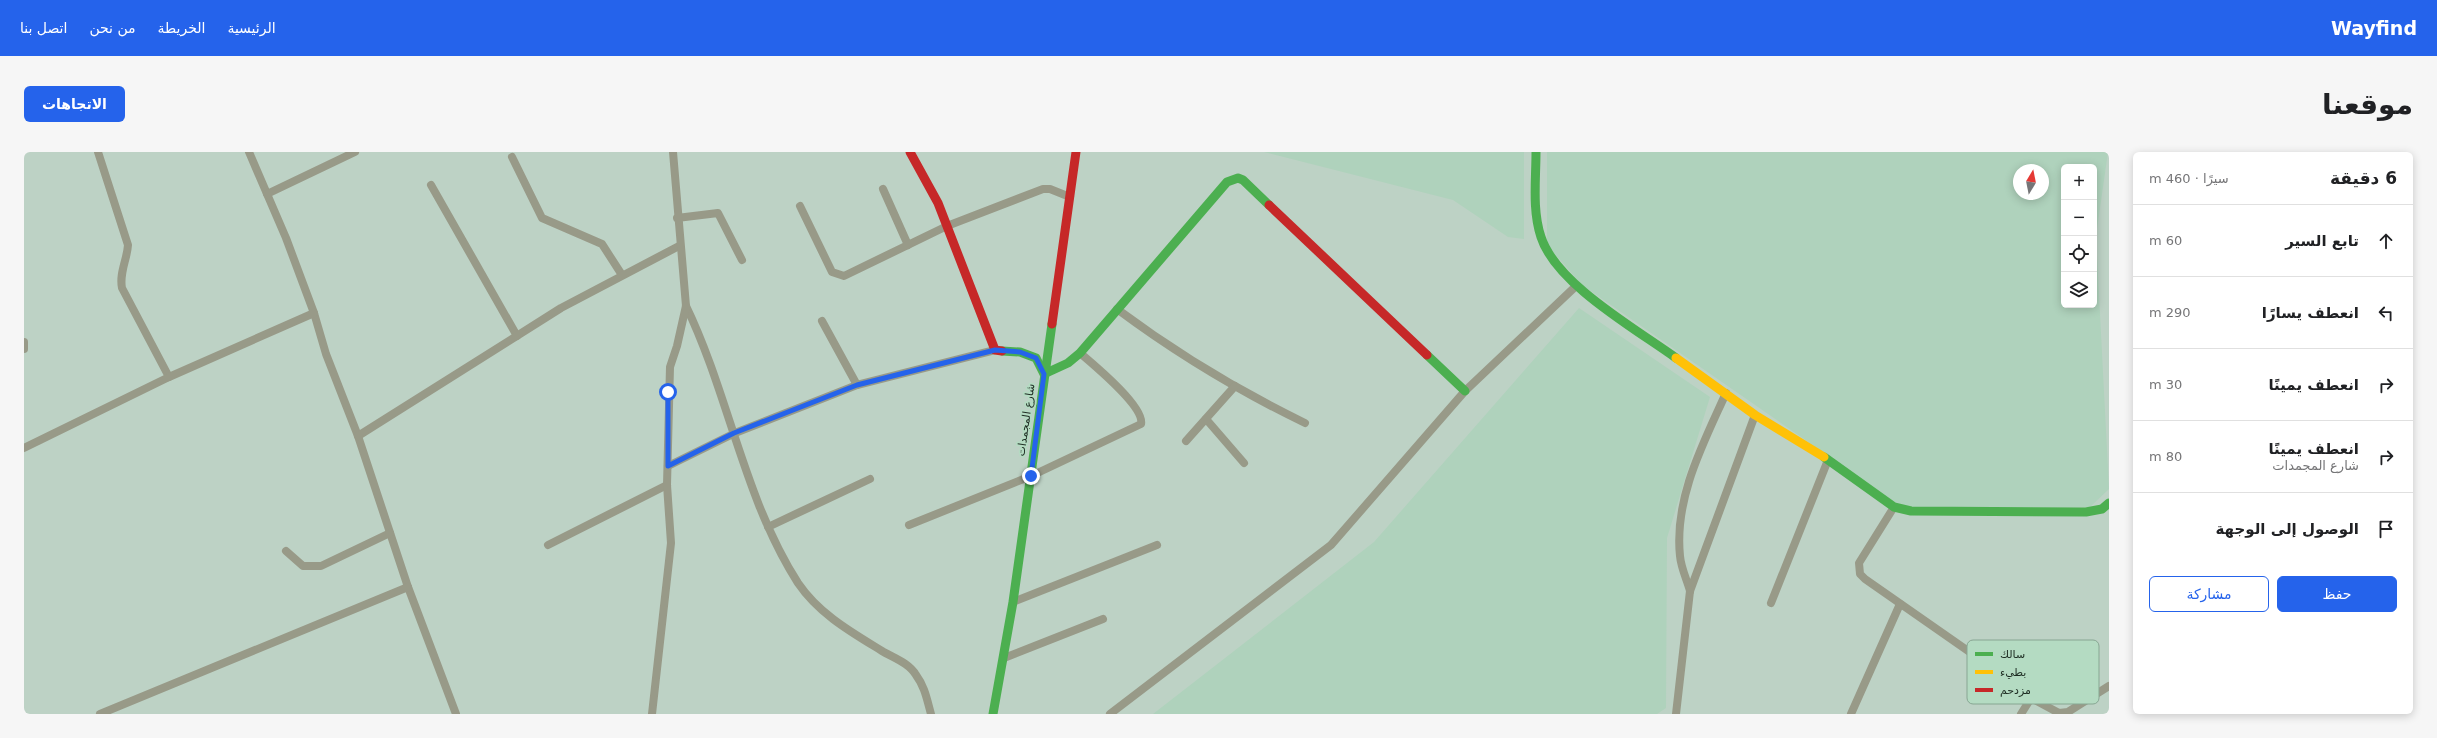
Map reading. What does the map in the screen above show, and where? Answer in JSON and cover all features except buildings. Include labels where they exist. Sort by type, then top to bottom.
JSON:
[{"type":"street","points":[[98,152],[128,245],[128,256],[121,275],[122,288],[169,377]]},
{"type":"street","points":[[249,152],[314,314],[326,354],[358,436],[408,587],[456,714]]},
{"type":"street","points":[[267,194],[356,152]]},
{"type":"street","points":[[673,152],[679,246],[686,306],[704,344],[768,527],[799,584],[831,619],[903,662],[916,673],[925,690],[931,714]]},
{"type":"street","points":[[910,152],[938,203],[995,350]]},
{"type":"street","name":"شارع المجمدات","points":[[993,714],[1013,602],[1076,152]]},
{"type":"street","points":[[1536,152],[1537,220],[1542,241],[1552,261],[1576,286],[1755,415],[1828,460],[1894,507],[1911,511],[2086,512],[2102,509],[2109,503]]},
{"type":"street","points":[[512,157],[542,218],[602,244],[622,275]]},
{"type":"street","points":[[668,466],[734,433],[857,385],[995,350],[1020,352],[1036,358],[1044,374],[1068,363],[1080,353],[1227,182],[1238,178],[1243,180],[1465,391]]},
{"type":"street","points":[[431,185],[517,336]]},
{"type":"street","points":[[883,189],[908,245]]},
{"type":"street","points":[[800,206],[832,272],[837,275],[844,276],[947,226],[1043,189],[1050,189],[1070,197]]},
{"type":"street","points":[[677,218],[718,213],[742,260]]},
{"type":"street","points":[[358,436],[561,308],[679,246]]},
{"type":"street","points":[[1110,714],[1331,545],[1465,391],[1576,286]]},
{"type":"street","points":[[652,714],[671,543],[667,485],[670,368],[677,346],[686,306]]},
{"type":"street","points":[[1117,309],[1167,346],[1235,386],[1305,423]]},
{"type":"street","points":[[24,448],[169,377],[314,314]]},
{"type":"street","points":[[822,321],[857,385]]},
{"type":"street","points":[[24,342],[24,349]]},
{"type":"street","points":[[909,525],[1031,476],[1141,424],[1141,416],[1123,392],[1080,353]]},
{"type":"street","points":[[1186,441],[1235,386]]},
{"type":"street","points":[[1690,591],[1680,557],[1681,514],[1693,468],[1726,393]]},
{"type":"street","points":[[1676,714],[1690,591],[1755,415]]},
{"type":"street","points":[[1206,419],[1244,464]]},
{"type":"street","points":[[1771,603],[1828,460]]},
{"type":"street","points":[[768,527],[870,479]]},
{"type":"street","points":[[548,545],[667,485]]},
{"type":"street","points":[[1894,507],[1858,563],[1858,568],[1865,579],[1967,650]]},
{"type":"street","points":[[286,551],[303,566],[321,566],[390,533]]},
{"type":"street","points":[[1013,602],[1157,546]]},
{"type":"street","points":[[100,714],[408,587]]},
{"type":"street","points":[[1851,714],[1900,604]]},
{"type":"street","points":[[1004,658],[1103,619]]},
{"type":"street","points":[[2099,693],[2109,686]]},
{"type":"street","points":[[2021,714],[2027,704]]},
{"type":"street","points":[[2043,704],[2058,712],[2068,713],[2082,704]]},
{"type":"shaded area","points":[[1264,152],[1524,152],[1524,239],[1508,237],[1453,200]]},
{"type":"shaded area","points":[[1547,152],[2108,152],[2097,229],[2097,164],[2061,164],[2061,308],[2097,308],[2097,255],[2109,489],[2090,507],[1905,509],[1582,285],[1547,245]]},
{"type":"shaded area","points":[[1579,308],[1710,397],[1667,538],[1666,708],[1657,714],[1153,714],[1374,542]]},
{"type":"traffic: fast","points":[[1536,152],[1536,216],[1541,237],[1549,255],[1563,272],[1599,304],[1676,358]]},
{"type":"traffic: fast","points":[[1002,351],[1020,352],[1036,358],[1044,374],[1068,363],[1080,353],[1227,182],[1238,178],[1243,180],[1269,205]]},
{"type":"traffic: fast","points":[[993,714],[1013,602],[1052,324]]},
{"type":"traffic: fast","points":[[1427,355],[1465,391]]},
{"type":"traffic: fast","points":[[1824,457],[1894,507],[1911,511],[2086,512],[2102,509],[2109,503]]},
{"type":"traffic: slow","points":[[1676,358],[1755,415],[1824,457]]},
{"type":"traffic: jam","points":[[910,152],[938,203],[995,350],[1002,351]]},
{"type":"traffic: jam","points":[[1052,324],[1076,152]]},
{"type":"traffic: jam","points":[[1269,205],[1427,355]]},
{"type":"route","points":[[668,392],[668,466],[734,433],[857,385],[995,350],[1020,352],[1036,358],[1044,374],[1031,476]]}]
